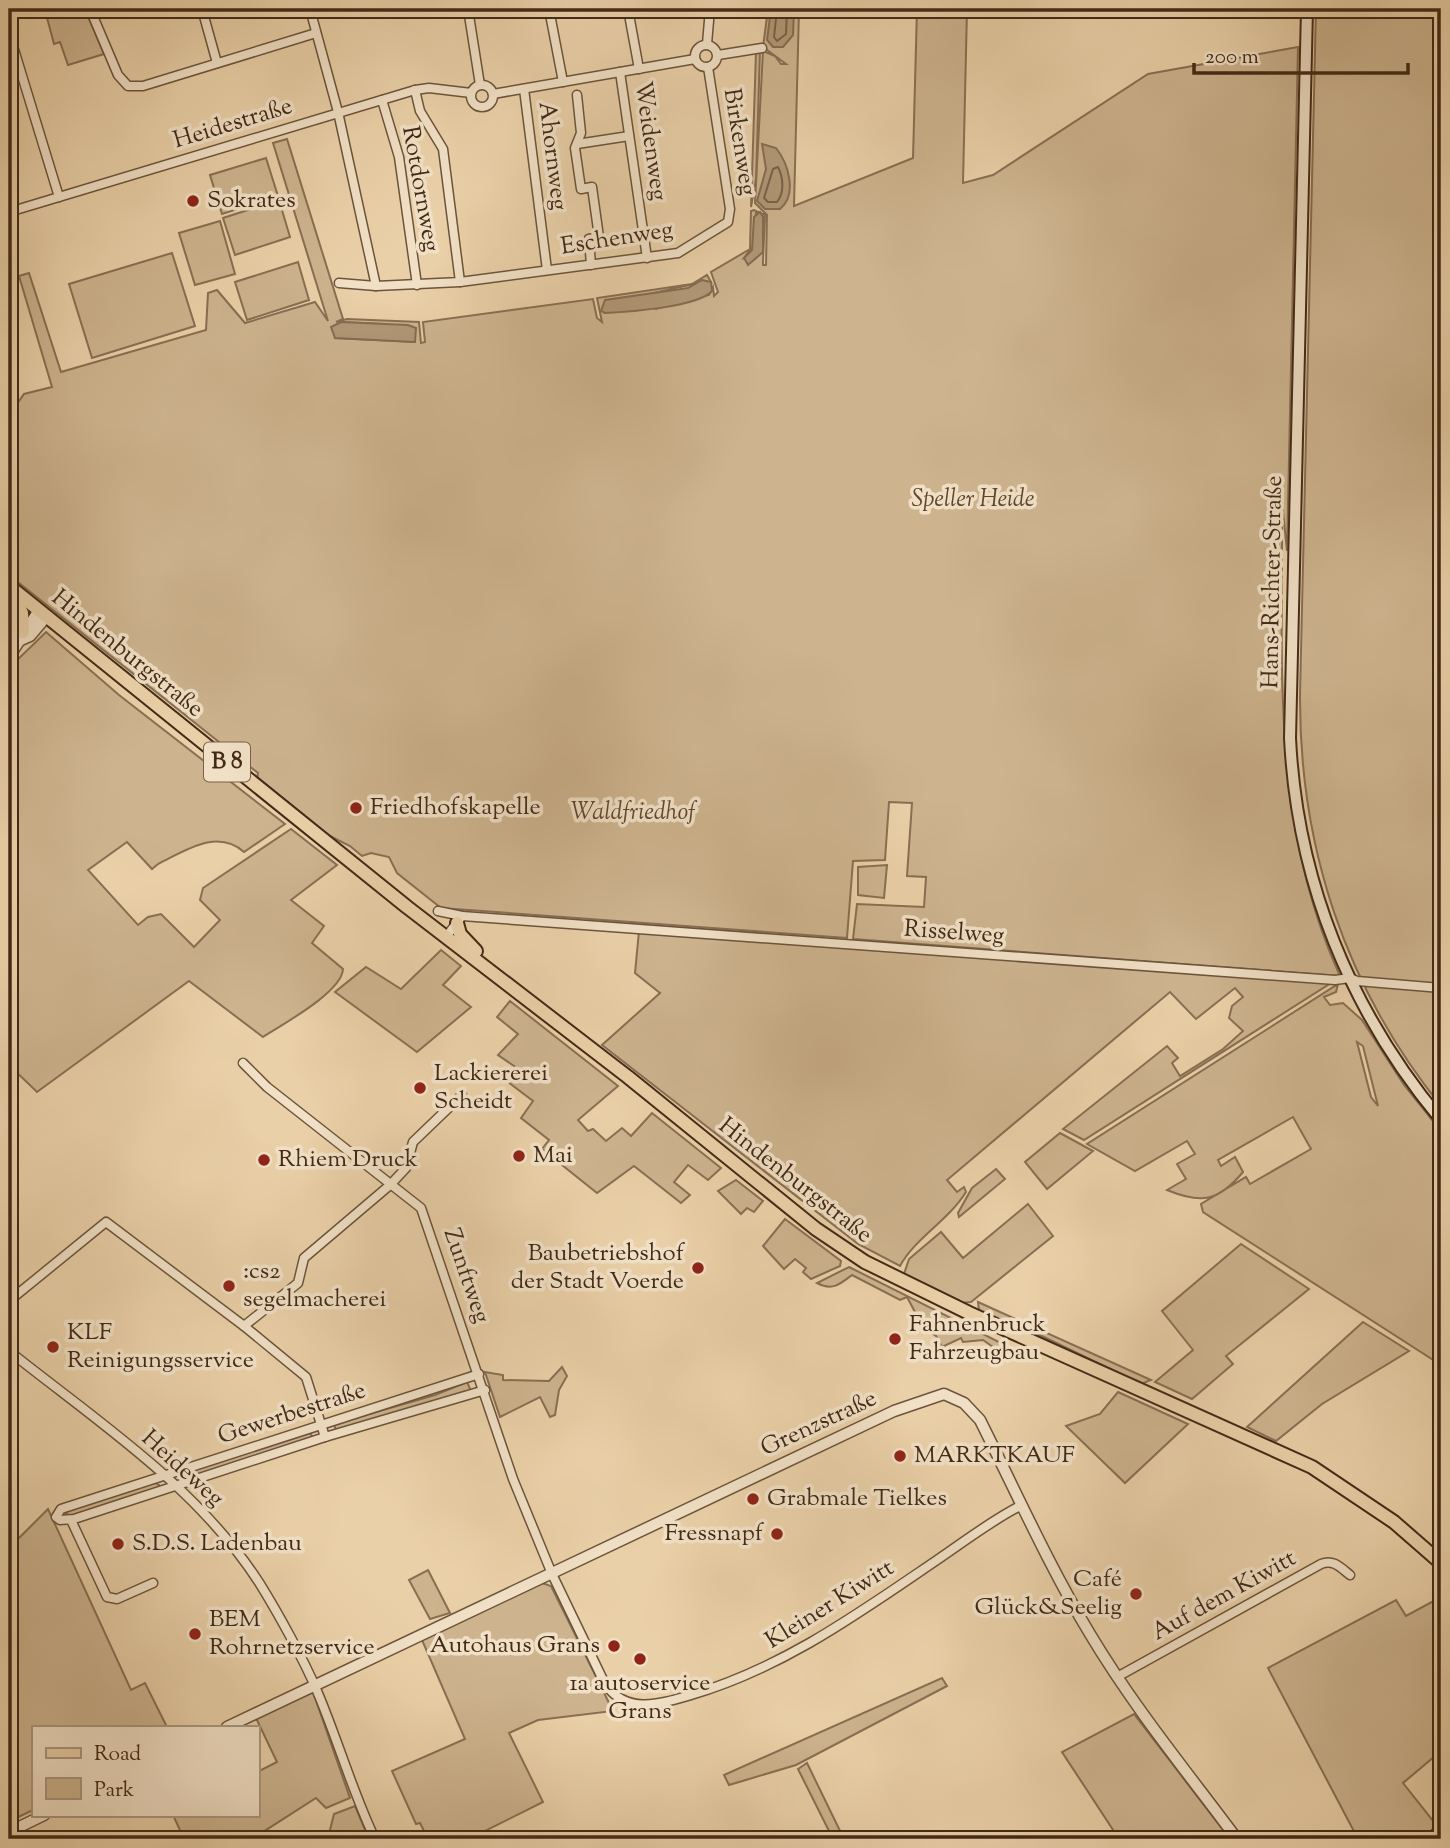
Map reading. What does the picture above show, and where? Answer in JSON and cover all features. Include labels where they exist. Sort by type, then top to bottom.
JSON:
[{"type":"main road","name":"Hans-Richter-Straße","points":[[1307,9],[1290,738],[1295,800],[1308,867],[1326,926],[1363,1009],[1407,1077],[1441,1120]]},
{"type":"main road","name":"Hindenburgstraße","points":[[10,587],[446,937],[816,1229],[864,1262],[969,1313],[1312,1468],[1394,1521],[1441,1563]]},
{"type":"main road","points":[[10,587],[22,612],[22,636]]},
{"type":"main road","name":"Hindenburgstraße","points":[[460,920],[465,942],[504,975],[516,990]]},
{"type":"main road","points":[[1432,1839],[1441,1829]]},
{"type":"street","points":[[90,9],[118,75],[128,86],[143,86],[316,33]]},
{"type":"street","points":[[202,9],[217,63]]},
{"type":"street","points":[[310,9],[338,112],[376,286]]},
{"type":"street","points":[[468,9],[480,85]]},
{"type":"street","points":[[549,9],[563,82]]},
{"type":"street","points":[[628,9],[639,68]]},
{"type":"street","points":[[707,44],[710,9]]},
{"type":"street","points":[[9,33],[59,197]]},
{"type":"street","points":[[707,44],[713,47],[718,55],[714,64],[708,67],[698,64],[695,58],[697,48],[707,44]]},
{"type":"street","points":[[718,55],[762,48]]},
{"type":"street","name":"Heidestraße","points":[[9,212],[415,90],[429,88],[471,93],[474,103],[480,107],[489,104],[493,94],[695,58]]},
{"type":"street","name":"Birkenweg","points":[[708,67],[730,209],[728,222]]},
{"type":"street","name":"Weidenweg","points":[[620,72],[647,258]]},
{"type":"street","points":[[471,93],[480,85]]},
{"type":"street","points":[[480,85],[490,88],[493,94]]},
{"type":"street","name":"Ahornweg","points":[[524,89],[547,270]]},
{"type":"street","name":"Rotdornweg","points":[[415,90],[420,111],[443,149],[460,282]]},
{"type":"street","points":[[577,95],[581,133],[577,144],[581,189],[592,187],[599,237],[589,239],[591,265]]},
{"type":"street","name":"Rotdornweg","points":[[383,100],[399,157],[417,285]]},
{"type":"street","points":[[577,144],[629,136]]},
{"type":"street","name":"Eschenweg","points":[[505,277],[678,253],[728,222]]},
{"type":"street","name":"Rotdornweg","points":[[339,283],[417,285],[505,277]]},
{"type":"street","points":[[9,657],[22,636],[43,613]]},
{"type":"street","name":"Risselweg","points":[[438,911],[460,920],[1335,980],[1350,978],[1441,988]]},
{"type":"street","points":[[446,937],[460,920]]},
{"type":"street","name":"Zunftweg","points":[[243,1063],[267,1087],[421,1208],[426,1216],[513,1479],[552,1574]]},
{"type":"street","points":[[244,1326],[298,1283],[304,1258],[390,1185],[406,1168],[413,1142],[462,1095]]},
{"type":"street","points":[[9,1301],[106,1222],[244,1326],[306,1377],[325,1437]]},
{"type":"street","name":"Heideweg","points":[[9,1352],[179,1487],[220,1530],[258,1582],[315,1686],[352,1789],[375,1839]]},
{"type":"street","name":"Gewerbestraße","points":[[479,1374],[61,1508],[57,1513],[60,1520],[71,1520],[179,1487],[325,1437],[485,1390]]},
{"type":"street","name":"Grenzstraße","points":[[230,1726],[894,1411],[944,1394],[964,1402],[980,1420],[1066,1592],[1117,1677],[1237,1839]]},
{"type":"street","name":"Kleiner Kiwitt","points":[[552,1574],[613,1695],[630,1704],[659,1703],[718,1687],[801,1650],[1022,1505]]},
{"type":"street","name":"Gewerbestraße","points":[[71,1520],[107,1597],[117,1599],[153,1583]]},
{"type":"street","name":"Auf dem Kiwitt","points":[[1117,1677],[1321,1564],[1328,1561],[1336,1564],[1350,1575]]},
{"type":"street","points":[[9,1832],[42,1816]]},
{"type":"green space","points":[[63,9],[85,9],[104,54],[68,65],[60,42],[54,44],[46,14]]},
{"type":"green space","name":"Speller Heide","points":[[768,9],[799,9],[794,206],[913,158],[917,9],[967,9],[963,183],[993,175],[1148,74],[1298,47],[1287,551],[1282,502],[1282,683],[1291,802],[1302,860],[1317,918],[1340,976],[853,939],[857,904],[924,907],[926,877],[907,876],[912,803],[889,802],[885,860],[853,861],[847,938],[441,908],[397,873],[389,857],[371,853],[362,856],[350,846],[326,834],[257,780],[258,773],[9,575],[9,393],[19,401],[24,394],[52,387],[19,276],[29,273],[61,372],[206,330],[208,293],[217,290],[245,323],[315,302],[328,321],[273,143],[287,139],[343,319],[336,322],[347,319],[419,322],[421,343],[425,342],[423,322],[593,299],[597,318],[602,322],[597,298],[692,284],[707,275],[711,282],[627,298],[656,309],[709,295],[713,287],[714,296],[718,292],[711,272],[750,249],[751,211],[754,210],[765,215],[763,265],[766,265],[767,215],[755,203],[763,51],[775,56],[781,64],[786,64],[763,47]],"holes":[[[756,213],[763,217],[763,252],[744,258],[753,246]],[[341,322],[383,324],[415,342],[335,338]]]},
{"type":"green space","points":[[1316,9],[1441,9],[1441,1106],[1407,1060],[1378,1013],[1354,963],[1334,912],[1319,860],[1308,806],[1300,694]]},
{"type":"green space","points":[[756,51],[760,51],[756,179],[751,207]]},
{"type":"green space","points":[[266,158],[278,196],[222,214],[210,175]]},
{"type":"green space","points":[[279,200],[290,237],[235,255],[223,218]]},
{"type":"green space","points":[[220,221],[235,274],[195,285],[179,233]]},
{"type":"green space","points":[[172,253],[195,326],[92,358],[69,284]]},
{"type":"green space","points":[[298,262],[309,300],[247,320],[235,282]]},
{"type":"green space","points":[[46,632],[119,695],[285,824],[244,852],[223,842],[201,844],[152,869],[127,842],[88,870],[138,925],[148,917],[161,914],[194,947],[220,920],[200,900],[203,888],[291,829],[337,865],[291,900],[324,926],[312,943],[343,969],[333,988],[323,997],[263,1037],[189,981],[37,1092],[9,1065],[9,668]]},
{"type":"green space","points":[[887,865],[884,898],[858,895],[858,867]]},
{"type":"green space","points":[[639,931],[1331,983],[1084,1140],[1063,1129],[1167,1046],[1178,1058],[1172,1063],[1180,1076],[1223,1049],[1243,1031],[1229,1018],[1232,1006],[1243,997],[1235,988],[1196,1019],[1170,992],[947,1180],[957,1192],[964,1187],[966,1192],[950,1212],[914,1247],[900,1266],[858,1244],[602,1045],[660,993],[635,973]]},
{"type":"green space","points":[[441,950],[461,966],[443,985],[471,1007],[417,1052],[335,992],[366,967],[401,989]]},
{"type":"green space","points":[[1338,984],[1336,992],[1324,997],[1330,1005],[1343,1003],[1362,1020],[1404,1085],[1441,1131],[1441,1365],[1203,1212],[1201,1204],[1216,1195],[1199,1198],[1167,1190],[1186,1179],[1177,1164],[1195,1154],[1187,1141],[1135,1171],[1087,1144]],"holes":[[[1357,1042],[1363,1046],[1378,1106],[1371,1097]],[[1293,1117],[1311,1149],[1250,1184],[1246,1177],[1226,1189],[1243,1172],[1235,1157],[1221,1166],[1218,1160]]]},
{"type":"green space","points":[[510,1001],[618,1086],[578,1120],[588,1131],[593,1129],[606,1141],[622,1128],[631,1136],[652,1113],[721,1168],[708,1180],[688,1165],[674,1182],[690,1195],[681,1203],[634,1166],[597,1193],[542,1149],[549,1140],[521,1118],[533,1101],[508,1082],[517,1068],[498,1055],[518,1034],[497,1017]]},
{"type":"green space","points":[[1060,1133],[1093,1151],[1047,1189],[1025,1162]]},
{"type":"green space","points":[[996,1169],[1005,1179],[959,1217],[958,1213],[972,1188]]},
{"type":"green space","points":[[736,1180],[763,1201],[754,1212],[747,1208],[741,1214],[718,1191]]},
{"type":"green space","points":[[1028,1204],[1053,1236],[971,1302],[960,1303],[904,1274],[909,1259],[941,1232],[963,1258]]},
{"type":"green space","points":[[785,1219],[841,1261],[840,1266],[811,1279],[803,1272],[806,1268],[795,1259],[784,1269],[763,1246]]},
{"type":"green space","points":[[1241,1244],[1309,1289],[1226,1356],[1233,1364],[1192,1399],[1155,1382],[1193,1350],[1162,1311]]},
{"type":"green space","points":[[849,1267],[1011,1348],[1000,1352],[983,1340],[963,1342],[961,1338],[942,1347],[936,1336],[923,1327],[907,1297],[900,1300],[852,1275],[835,1286],[827,1287],[817,1283]]},
{"type":"green space","points":[[978,1302],[1151,1380],[1141,1384],[1042,1336],[1021,1330],[979,1311]]},
{"type":"green space","points":[[1363,1322],[1409,1351],[1322,1404],[1276,1441],[1247,1427]]},
{"type":"green space","points":[[562,1367],[567,1376],[559,1390],[555,1415],[550,1417],[540,1397],[500,1417],[485,1372],[503,1375],[503,1380],[549,1381]]},
{"type":"green space","points":[[467,1382],[471,1391],[336,1431],[334,1424],[435,1395]]},
{"type":"green space","points":[[1118,1392],[1188,1424],[1125,1483],[1066,1426],[1100,1414]]},
{"type":"green space","points":[[310,1432],[313,1439],[188,1479],[184,1473]]},
{"type":"green space","points":[[152,1481],[159,1485],[158,1490],[74,1518],[66,1514],[70,1507]]},
{"type":"green space","points":[[48,1509],[131,1690],[145,1683],[166,1726],[32,1726],[32,1810],[10,1821],[9,1548]]},
{"type":"green space","points":[[428,1570],[450,1613],[430,1619],[409,1580]]},
{"type":"green space","points":[[542,1583],[551,1586],[613,1711],[538,1720],[509,1733],[543,1802],[469,1839],[428,1839],[420,1823],[416,1824],[392,1771],[465,1739],[422,1640]]},
{"type":"green space","points":[[1441,1597],[1441,1751],[1403,1783],[1437,1826],[1424,1839],[1358,1839],[1268,1668],[1396,1600],[1406,1616]]},
{"type":"green space","points":[[942,1678],[947,1686],[796,1765],[729,1785],[724,1775]]},
{"type":"green space","points":[[313,1692],[350,1798],[326,1808],[316,1798],[252,1839],[184,1839],[173,1816],[259,1816],[259,1771],[277,1762],[256,1718]]},
{"type":"green space","points":[[1134,1714],[1230,1839],[1119,1839],[1062,1752]]},
{"type":"green space","points":[[807,1763],[844,1839],[833,1839],[798,1769]]},
{"type":"green space","points":[[355,1806],[369,1839],[334,1839],[330,1830],[334,1814]]},
{"type":"water","points":[[771,9],[794,9],[793,35],[783,47],[773,47],[767,40]]},
{"type":"water","points":[[762,144],[776,148],[787,170],[789,195],[780,209],[765,209],[757,201],[766,169]]},
{"type":"water","points":[[760,212],[763,217],[763,252],[748,265],[744,258],[752,250],[754,217]]},
{"type":"water","points":[[702,280],[711,282],[712,291],[693,301],[645,310],[601,311],[605,300],[688,288]]},
{"type":"water","points":[[341,322],[408,325],[416,328],[415,342],[335,338],[331,327]]},
{"type":"place","name":"Sokrates","points":[[193,201]]},
{"type":"place","name":"Friedhofskapelle","points":[[356,808]]},
{"type":"place","name":"Lackiererei Scheidt","points":[[420,1088]]},
{"type":"place","name":"Mai","points":[[519,1156]]},
{"type":"place","name":"Rhiem Druck","points":[[264,1160]]},
{"type":"place","name":"Baubetriebshof der Stadt Voerde","points":[[698,1268]]},
{"type":"place","name":":cs2 segelmacherei","points":[[229,1286]]},
{"type":"place","name":"Fahnenbruck Fahrzeugbau","points":[[895,1339]]},
{"type":"place","name":"KLF Reinigungsservice","points":[[53,1347]]},
{"type":"place","name":"MARKTKAUF","points":[[900,1456]]},
{"type":"place","name":"Grabmale Tielkes","points":[[753,1499]]},
{"type":"place","name":"Fressnapf","points":[[777,1534]]},
{"type":"place","name":"S.D.S. Ladenbau","points":[[118,1544]]},
{"type":"place","name":"Café Glück&Seelig","points":[[1136,1594]]},
{"type":"place","name":"BEM Rohrnetzservice","points":[[195,1634]]},
{"type":"place","name":"Autohaus Grans","points":[[614,1646]]},
{"type":"place","name":"1a autoservice Grans","points":[[640,1659]]},
{"type":"park label","name":"Waldfriedhof","points":[[633,813]]}]
